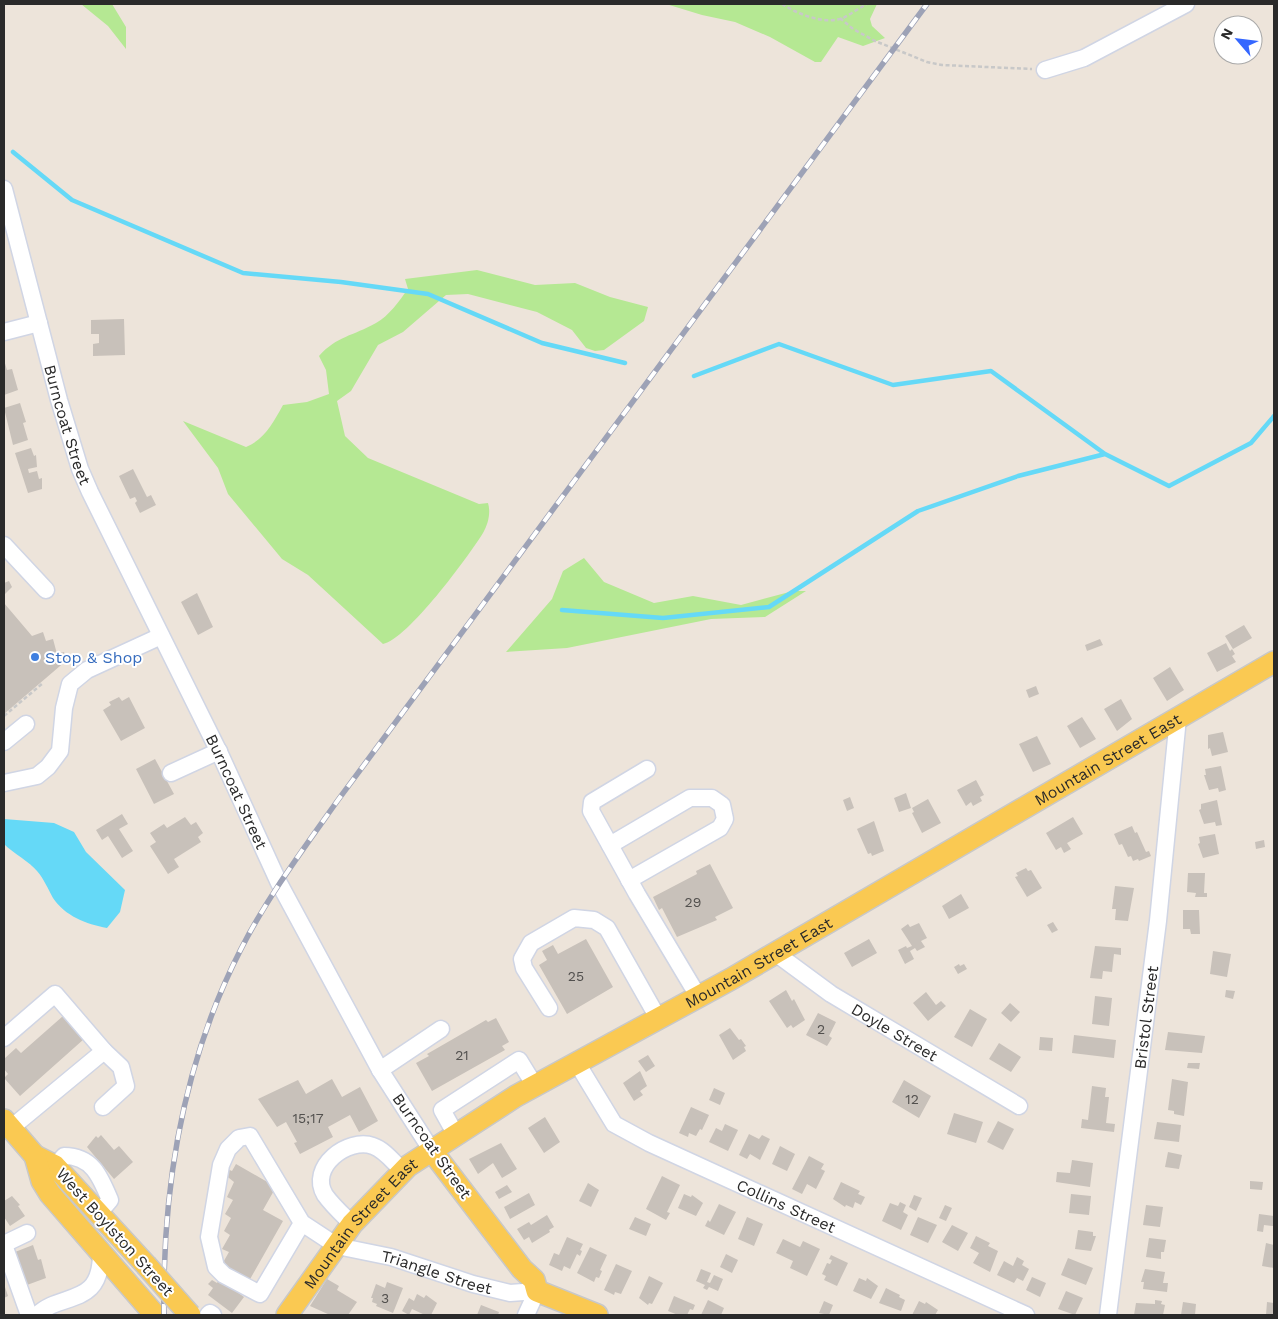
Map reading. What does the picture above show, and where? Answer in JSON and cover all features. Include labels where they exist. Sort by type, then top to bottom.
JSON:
[{"type":"main road","name":"Mountain Street East","points":[[287,1315],[352,1224],[403,1171],[456,1135],[535,1086],[698,996],[1274,662]]},
{"type":"main road","name":"West Boylston Street","points":[[7,1124],[35,1156],[55,1166],[146,1264],[190,1315]]},
{"type":"main road","name":"Burncoat Street","points":[[432,1151],[522,1269],[534,1280],[537,1291]]},
{"type":"main road","name":"West Boylston Street","points":[[35,1156],[42,1182],[50,1194],[151,1310]]},
{"type":"main road","points":[[537,1291],[597,1315]]},
{"type":"street","points":[[1045,70],[1084,58],[1186,4]]},
{"type":"street","name":"Burncoat Street","points":[[4,189],[59,400],[80,469],[106,526],[219,751],[280,883],[380,1070],[432,1151]]},
{"type":"street","points":[[4,332],[39,323]]},
{"type":"street","points":[[4,545],[46,590]]},
{"type":"street","points":[[4,783],[37,776],[48,767],[60,751],[64,708],[70,684],[87,670],[161,636]]},
{"type":"street","name":"Bristol Street","points":[[1108,1315],[1162,883],[1178,718]]},
{"type":"street","points":[[4,742],[26,724]]},
{"type":"street","points":[[171,773],[219,751]]},
{"type":"street","points":[[647,769],[592,802],[592,811],[629,880],[698,996]]},
{"type":"street","points":[[610,845],[690,798],[712,798],[722,805],[725,819],[720,828],[629,880]]},
{"type":"street","points":[[549,1008],[524,968],[522,959],[531,943],[574,918],[594,920],[607,928],[658,1018]]},
{"type":"street","name":"Doyle Street","points":[[774,952],[831,994],[1019,1106]]},
{"type":"street","points":[[4,1038],[55,994],[104,1051],[121,1067],[126,1086],[104,1107]]},
{"type":"street","points":[[380,1070],[441,1029]]},
{"type":"street","points":[[7,1124],[104,1051]]},
{"type":"street","points":[[456,1135],[442,1110],[519,1060],[535,1086]]},
{"type":"street","name":"Collins Street","points":[[577,1063],[614,1124],[649,1143],[1026,1315]]},
{"type":"street","points":[[302,1223],[260,1294],[224,1275],[216,1266],[209,1237],[221,1165],[228,1149],[239,1138],[250,1136],[302,1223],[337,1246]]},
{"type":"street","points":[[352,1224],[324,1194],[323,1173],[332,1157],[339,1151],[356,1144],[373,1146],[381,1150],[403,1171]]},
{"type":"street","points":[[27,1233],[4,1245],[29,1315]]},
{"type":"street","name":"Triangle Street","points":[[337,1246],[391,1257],[473,1284],[510,1292],[537,1291]]},
{"type":"street","points":[[38,1315],[43,1309],[75,1298],[88,1289],[98,1275],[101,1265],[101,1253]]},
{"type":"street","points":[[526,1315],[537,1291]]},
{"type":"street","points":[[208,1315],[210,1313],[213,1315]]},
{"type":"path","points":[[782,4],[814,18],[828,20],[840,18],[867,4]]},
{"type":"path","points":[[840,18],[853,30],[927,62],[942,65],[1045,70]]},
{"type":"path","points":[[4,716],[43,683]]},
{"type":"green space","points":[[81,4],[112,4],[126,27],[126,49],[108,26]]},
{"type":"green space","points":[[666,4],[877,4],[870,19],[872,26],[885,38],[863,46],[838,37],[821,62],[815,62],[770,37],[735,22],[702,15]]},
{"type":"green space","points":[[477,270],[535,285],[575,283],[610,297],[648,307],[644,321],[604,350],[595,351],[586,348],[572,330],[537,312],[468,294],[446,295],[403,332],[378,345],[351,391],[337,401],[345,436],[368,458],[479,504],[488,503],[489,511],[488,522],[483,533],[437,596],[407,628],[394,639],[383,644],[308,575],[282,559],[228,494],[218,468],[183,421],[246,447],[253,444],[268,430],[283,405],[307,402],[329,394],[326,370],[319,356],[332,344],[376,323],[394,308],[408,289],[405,279]]},
{"type":"green space","points":[[584,558],[604,582],[654,603],[693,596],[741,605],[793,591],[806,591],[765,617],[711,619],[567,648],[506,652],[552,599],[563,571]]},
{"type":"water","points":[[4,819],[54,823],[74,832],[86,852],[125,890],[120,912],[107,928],[77,918],[58,904],[37,871],[4,844]]},
{"type":"building","points":[[124,319],[125,355],[93,356],[93,344],[99,343],[99,334],[91,334],[91,320]]},
{"type":"building","points":[[4,360],[7,370],[12,369],[18,390],[4,395]]},
{"type":"building","points":[[20,403],[26,422],[23,423],[28,440],[13,445],[4,408]]},
{"type":"building","points":[[31,448],[34,456],[36,455],[37,467],[28,469],[29,473],[37,471],[39,479],[42,478],[42,489],[28,493],[15,453]]},
{"type":"building","points":[[133,469],[147,497],[151,495],[156,505],[140,513],[135,503],[137,501],[135,497],[130,499],[119,476]]},
{"type":"building","points":[[9,581],[12,587],[4,595],[4,583]]},
{"type":"building","points":[[197,593],[213,627],[198,635],[181,602]]},
{"type":"building","name":"Stop & Shop","points":[[4,603],[32,636],[43,632],[46,641],[53,639],[57,654],[64,652],[67,660],[4,714]]},
{"type":"building","points":[[1244,625],[1252,638],[1233,649],[1225,636]]},
{"type":"building","points":[[1100,639],[1103,645],[1087,651],[1085,645]]},
{"type":"building","points":[[1226,643],[1230,651],[1232,649],[1235,654],[1232,656],[1236,662],[1217,672],[1207,653]]},
{"type":"building","points":[[1170,667],[1184,690],[1167,701],[1153,678]]},
{"type":"building","points":[[1036,686],[1039,694],[1029,698],[1026,690]]},
{"type":"building","points":[[119,697],[122,701],[129,697],[145,728],[121,741],[103,710],[111,705],[109,702]]},
{"type":"building","points":[[1121,699],[1132,719],[1117,731],[1104,709]]},
{"type":"building","points":[[1082,717],[1096,739],[1080,748],[1067,726]]},
{"type":"building","points":[[1223,732],[1228,752],[1212,756],[1210,748],[1208,749],[1208,735]]},
{"type":"building","points":[[1037,736],[1051,764],[1033,772],[1019,744]]},
{"type":"building","points":[[155,759],[174,794],[154,804],[136,769]]},
{"type":"building","points":[[1221,766],[1226,790],[1219,792],[1218,788],[1209,790],[1204,775],[1206,775],[1205,769]]},
{"type":"building","points":[[976,780],[984,795],[980,797],[982,801],[973,806],[971,802],[966,806],[957,790]]},
{"type":"building","points":[[906,793],[911,808],[899,812],[894,798]]},
{"type":"building","points":[[850,797],[854,808],[847,811],[843,800]]},
{"type":"building","points":[[928,799],[941,823],[922,833],[912,813],[914,812],[912,808]]},
{"type":"building","points":[[1217,800],[1222,825],[1216,826],[1215,822],[1204,824],[1199,810],[1201,809],[1201,804]]},
{"type":"building","points":[[122,814],[128,824],[119,829],[133,851],[122,858],[108,836],[102,840],[96,830]]},
{"type":"building","points":[[185,817],[191,825],[196,822],[203,833],[198,837],[201,842],[174,859],[179,867],[168,874],[150,846],[156,842],[150,833],[164,824],[167,828]]},
{"type":"building","points":[[1073,817],[1083,834],[1067,843],[1071,849],[1064,853],[1061,847],[1056,850],[1046,833]]},
{"type":"building","points":[[874,821],[884,851],[872,856],[871,853],[868,854],[857,829]]},
{"type":"building","points":[[1132,826],[1135,833],[1137,832],[1146,852],[1149,851],[1151,856],[1139,861],[1138,859],[1133,861],[1131,856],[1128,857],[1122,844],[1119,845],[1114,834]]},
{"type":"building","points":[[1215,834],[1219,854],[1203,858],[1198,844],[1200,843],[1199,837]]},
{"type":"building","points":[[1264,840],[1265,847],[1256,849],[1255,842]]},
{"type":"building","points":[[710,864],[733,908],[715,917],[717,920],[677,937],[662,908],[659,910],[653,897],[697,874],[696,871]]},
{"type":"building","points":[[1026,868],[1028,871],[1031,870],[1042,888],[1027,897],[1015,877],[1018,876],[1016,873]]},
{"type":"building","points":[[1188,873],[1205,873],[1204,893],[1207,893],[1207,897],[1195,897],[1196,893],[1187,892]]},
{"type":"building","points":[[1115,886],[1134,888],[1128,921],[1115,920],[1116,909],[1112,909]]},
{"type":"building","points":[[961,894],[969,908],[949,919],[942,906]]},
{"type":"building","points":[[1183,910],[1199,910],[1200,934],[1191,934],[1190,929],[1183,929]]},
{"type":"building","points":[[1053,922],[1058,930],[1052,933],[1047,925]]},
{"type":"building","points":[[919,923],[927,938],[921,941],[925,947],[917,951],[915,948],[910,951],[914,959],[905,964],[898,950],[906,946],[907,948],[912,946],[901,929],[908,924],[910,927]]},
{"type":"building","points":[[586,939],[613,987],[567,1014],[539,965],[547,960],[542,951],[553,945],[558,954]]},
{"type":"building","points":[[869,939],[877,953],[852,967],[844,953]]},
{"type":"building","points":[[1095,946],[1121,948],[1121,955],[1114,954],[1112,972],[1103,971],[1102,979],[1090,978]]},
{"type":"building","points":[[1213,951],[1231,954],[1227,977],[1210,974]]},
{"type":"building","points":[[959,964],[960,966],[964,964],[967,969],[958,974],[954,967]]},
{"type":"building","points":[[786,990],[792,1001],[794,999],[805,1020],[793,1028],[791,1025],[787,1028],[769,1001]]},
{"type":"building","points":[[1226,990],[1235,991],[1233,999],[1225,997]]},
{"type":"building","points":[[926,992],[936,1005],[941,1001],[946,1006],[928,1021],[913,1003]]},
{"type":"building","points":[[1095,996],[1112,998],[1109,1026],[1092,1024]]},
{"type":"building","points":[[1010,1003],[1020,1012],[1011,1022],[1001,1013]]},
{"type":"building","points":[[970,1009],[987,1019],[972,1047],[954,1037]]},
{"type":"building","points":[[818,1013],[836,1022],[829,1036],[832,1038],[827,1046],[806,1035]]},
{"type":"building","points":[[63,1016],[84,1039],[20,1096],[4,1078],[8,1074],[4,1069],[4,1059],[16,1048],[21,1053]]},
{"type":"building","points":[[496,1018],[509,1042],[502,1046],[505,1050],[432,1091],[416,1063],[429,1056],[427,1054],[486,1020],[488,1022]]},
{"type":"building","points":[[730,1028],[746,1046],[744,1047],[746,1051],[733,1060],[719,1035]]},
{"type":"building","points":[[1168,1032],[1205,1036],[1202,1053],[1165,1050]]},
{"type":"building","points":[[1074,1035],[1116,1040],[1114,1058],[1072,1053]]},
{"type":"building","points":[[1040,1037],[1053,1038],[1052,1051],[1039,1050]]},
{"type":"building","points":[[999,1043],[1021,1057],[1011,1072],[989,1059]]},
{"type":"building","points":[[648,1055],[655,1066],[646,1072],[638,1061]]},
{"type":"building","points":[[1188,1063],[1200,1063],[1199,1069],[1187,1068]]},
{"type":"building","points":[[640,1071],[647,1086],[640,1091],[643,1095],[634,1101],[623,1083]]},
{"type":"building","points":[[332,1079],[342,1097],[360,1087],[378,1121],[359,1132],[350,1115],[328,1127],[333,1137],[300,1154],[294,1143],[297,1142],[286,1122],[277,1127],[258,1099],[298,1080],[306,1094]]},
{"type":"building","points":[[1172,1079],[1188,1082],[1184,1116],[1174,1114],[1174,1111],[1168,1110]]},
{"type":"building","points":[[904,1080],[931,1096],[919,1118],[892,1102]]},
{"type":"building","points":[[1092,1086],[1106,1088],[1105,1097],[1109,1097],[1106,1123],[1115,1124],[1114,1132],[1081,1128],[1082,1119],[1088,1120]]},
{"type":"building","points":[[714,1088],[725,1093],[720,1105],[709,1100]]},
{"type":"building","points":[[691,1107],[709,1115],[702,1130],[700,1129],[696,1136],[689,1133],[688,1137],[679,1133]]},
{"type":"building","points":[[954,1113],[983,1122],[976,1143],[947,1134]]},
{"type":"building","points":[[545,1117],[560,1142],[544,1153],[528,1128]]},
{"type":"building","points":[[998,1121],[1014,1129],[1003,1150],[987,1142]]},
{"type":"building","points":[[1157,1122],[1181,1125],[1179,1142],[1154,1139]]},
{"type":"building","points":[[725,1124],[738,1130],[728,1151],[709,1142],[716,1128],[722,1131]]},
{"type":"building","points":[[749,1134],[759,1139],[762,1135],[770,1139],[760,1160],[750,1154],[747,1159],[739,1155]]},
{"type":"building","points":[[101,1135],[114,1150],[119,1146],[133,1162],[114,1179],[87,1147],[96,1136],[98,1138]]},
{"type":"building","points":[[501,1143],[517,1169],[502,1178],[493,1163],[478,1174],[469,1159]]},
{"type":"building","points":[[780,1146],[795,1154],[787,1171],[772,1164]]},
{"type":"building","points":[[1168,1152],[1182,1155],[1179,1169],[1165,1167]]},
{"type":"building","points":[[809,1156],[824,1164],[821,1169],[825,1171],[816,1189],[807,1184],[802,1194],[792,1189]]},
{"type":"building","points":[[1072,1160],[1093,1163],[1090,1187],[1056,1182],[1057,1172],[1070,1173]]},
{"type":"building","points":[[236,1164],[276,1187],[263,1210],[283,1221],[249,1281],[221,1266],[229,1252],[222,1249],[230,1235],[224,1231],[231,1218],[225,1214],[233,1200],[227,1197],[234,1182],[224,1174],[227,1169],[232,1171]]},
{"type":"building","points":[[662,1176],[680,1185],[667,1212],[670,1213],[666,1220],[646,1209]]},
{"type":"building","points":[[1250,1181],[1263,1182],[1262,1190],[1250,1189]]},
{"type":"building","points":[[841,1182],[860,1191],[858,1194],[865,1197],[861,1205],[855,1202],[853,1208],[846,1205],[845,1207],[833,1199]]},
{"type":"building","points":[[588,1183],[599,1190],[591,1207],[579,1201]]},
{"type":"building","points":[[507,1185],[512,1192],[499,1199],[495,1192]]},
{"type":"building","points":[[529,1193],[535,1205],[510,1219],[504,1207]]},
{"type":"building","points":[[684,1194],[691,1197],[692,1195],[703,1203],[696,1216],[678,1208]]},
{"type":"building","points":[[1071,1194],[1091,1196],[1089,1215],[1069,1213]]},
{"type":"building","points":[[914,1195],[922,1198],[916,1211],[909,1207]]},
{"type":"building","points":[[12,1196],[20,1205],[18,1206],[25,1216],[10,1226],[4,1217],[4,1201]]},
{"type":"building","points":[[900,1202],[906,1205],[903,1212],[908,1215],[901,1230],[882,1221],[890,1203],[898,1206]]},
{"type":"building","points":[[719,1204],[736,1212],[724,1235],[705,1226],[708,1220],[710,1222]]},
{"type":"building","points":[[945,1205],[952,1208],[946,1221],[939,1218]]},
{"type":"building","points":[[1146,1205],[1163,1207],[1160,1227],[1143,1225]]},
{"type":"building","points":[[1259,1214],[1274,1216],[1273,1226],[1264,1225],[1263,1232],[1257,1231]]},
{"type":"building","points":[[547,1215],[554,1227],[549,1230],[550,1232],[532,1243],[529,1237],[524,1240],[517,1229],[529,1222],[531,1225]]},
{"type":"building","points":[[635,1217],[651,1224],[646,1236],[629,1229]]},
{"type":"building","points":[[747,1217],[763,1224],[754,1246],[738,1239]]},
{"type":"building","points":[[918,1217],[937,1225],[928,1243],[910,1235]]},
{"type":"building","points":[[952,1225],[968,1233],[958,1251],[942,1242]]},
{"type":"building","points":[[1078,1230],[1093,1232],[1093,1236],[1096,1236],[1091,1251],[1075,1249]]},
{"type":"building","points":[[976,1236],[990,1243],[988,1246],[998,1251],[990,1272],[973,1263],[979,1253],[970,1248]]},
{"type":"building","points":[[567,1237],[583,1244],[580,1250],[582,1251],[580,1256],[577,1254],[570,1269],[564,1266],[562,1271],[549,1265],[554,1253],[559,1255]]},
{"type":"building","points":[[1149,1238],[1166,1240],[1164,1252],[1161,1252],[1161,1259],[1146,1257]]},
{"type":"building","points":[[783,1239],[800,1247],[803,1241],[820,1249],[807,1276],[790,1268],[793,1261],[776,1253]]},
{"type":"building","points":[[1266,1243],[1274,1245],[1274,1268],[1262,1266]]},
{"type":"building","points":[[33,1245],[38,1260],[41,1259],[46,1278],[27,1285],[15,1252]]},
{"type":"building","points":[[590,1247],[607,1255],[600,1270],[602,1271],[599,1278],[596,1277],[594,1282],[577,1273]]},
{"type":"building","points":[[726,1254],[738,1260],[732,1273],[720,1267]]},
{"type":"building","points":[[831,1255],[848,1263],[837,1286],[824,1280],[826,1276],[822,1274],[827,1263],[830,1264],[832,1260],[829,1259]]},
{"type":"building","points":[[1017,1257],[1024,1261],[1022,1265],[1029,1269],[1023,1281],[1017,1278],[1014,1283],[997,1275],[1004,1261],[1013,1266]]},
{"type":"building","points":[[1068,1258],[1093,1268],[1086,1285],[1061,1275]]},
{"type":"building","points":[[616,1264],[632,1271],[621,1294],[615,1292],[614,1295],[604,1290]]},
{"type":"building","points":[[701,1269],[711,1273],[707,1282],[710,1283],[714,1275],[723,1279],[718,1291],[709,1287],[707,1290],[703,1288],[705,1285],[696,1281]]},
{"type":"building","points":[[1145,1269],[1165,1272],[1163,1283],[1168,1283],[1167,1292],[1143,1289],[1144,1282],[1141,1282]]},
{"type":"building","points":[[649,1276],[663,1283],[652,1304],[649,1303],[648,1305],[639,1298]]},
{"type":"building","points":[[1032,1277],[1046,1283],[1040,1297],[1026,1290]]},
{"type":"building","points":[[859,1278],[866,1281],[867,1278],[878,1286],[871,1299],[853,1291]]},
{"type":"building","points":[[220,1279],[244,1297],[232,1313],[208,1295],[213,1288],[208,1284],[212,1280],[217,1283]]},
{"type":"building","points":[[327,1279],[339,1286],[337,1290],[357,1302],[348,1315],[330,1315],[310,1306]]},
{"type":"building","points":[[387,1282],[403,1288],[393,1313],[376,1306],[377,1304],[372,1302],[373,1298],[371,1298],[376,1284],[385,1288]]},
{"type":"building","points":[[4,1284],[8,1296],[4,1298]]},
{"type":"building","points":[[886,1288],[900,1295],[899,1297],[905,1300],[901,1311],[879,1303]]},
{"type":"building","points":[[1066,1291],[1083,1298],[1075,1315],[1058,1309]]},
{"type":"building","points":[[417,1294],[424,1298],[426,1295],[437,1303],[431,1315],[425,1315],[412,1309],[409,1315],[402,1311],[409,1298],[414,1301]]},
{"type":"building","points":[[674,1296],[695,1305],[693,1310],[690,1309],[687,1315],[678,1315],[668,1311]]},
{"type":"building","points":[[708,1300],[724,1308],[721,1315],[701,1315]]},
{"type":"building","points":[[1155,1300],[1162,1301],[1161,1304],[1165,1305],[1163,1315],[1134,1315],[1136,1303],[1155,1304]]},
{"type":"building","points":[[824,1301],[833,1305],[829,1315],[819,1313]]},
{"type":"building","points":[[919,1301],[925,1304],[926,1302],[938,1310],[935,1315],[912,1315]]},
{"type":"building","points":[[1183,1302],[1196,1304],[1195,1315],[1181,1315]]},
{"type":"building","points":[[1267,1302],[1274,1303],[1274,1315],[1266,1315]]},
{"type":"building","points":[[481,1305],[499,1312],[498,1315],[477,1315]]},
{"type":"waterway","points":[[13,152],[72,200],[243,273],[341,282],[428,294],[542,343],[625,363]]},
{"type":"waterway","points":[[694,376],[779,344],[893,385],[991,371],[1105,454],[1169,486],[1251,443],[1274,416]]},
{"type":"waterway","points":[[562,610],[663,618],[769,607],[918,511],[1018,476],[1105,454]]},
{"type":"railway","points":[[164,1315],[164,1267],[172,1173],[191,1081],[204,1036],[221,992],[241,949],[263,910],[338,800],[927,4]]},
{"type":"place","name":"Stop & Shop","points":[[35,657]]}]
